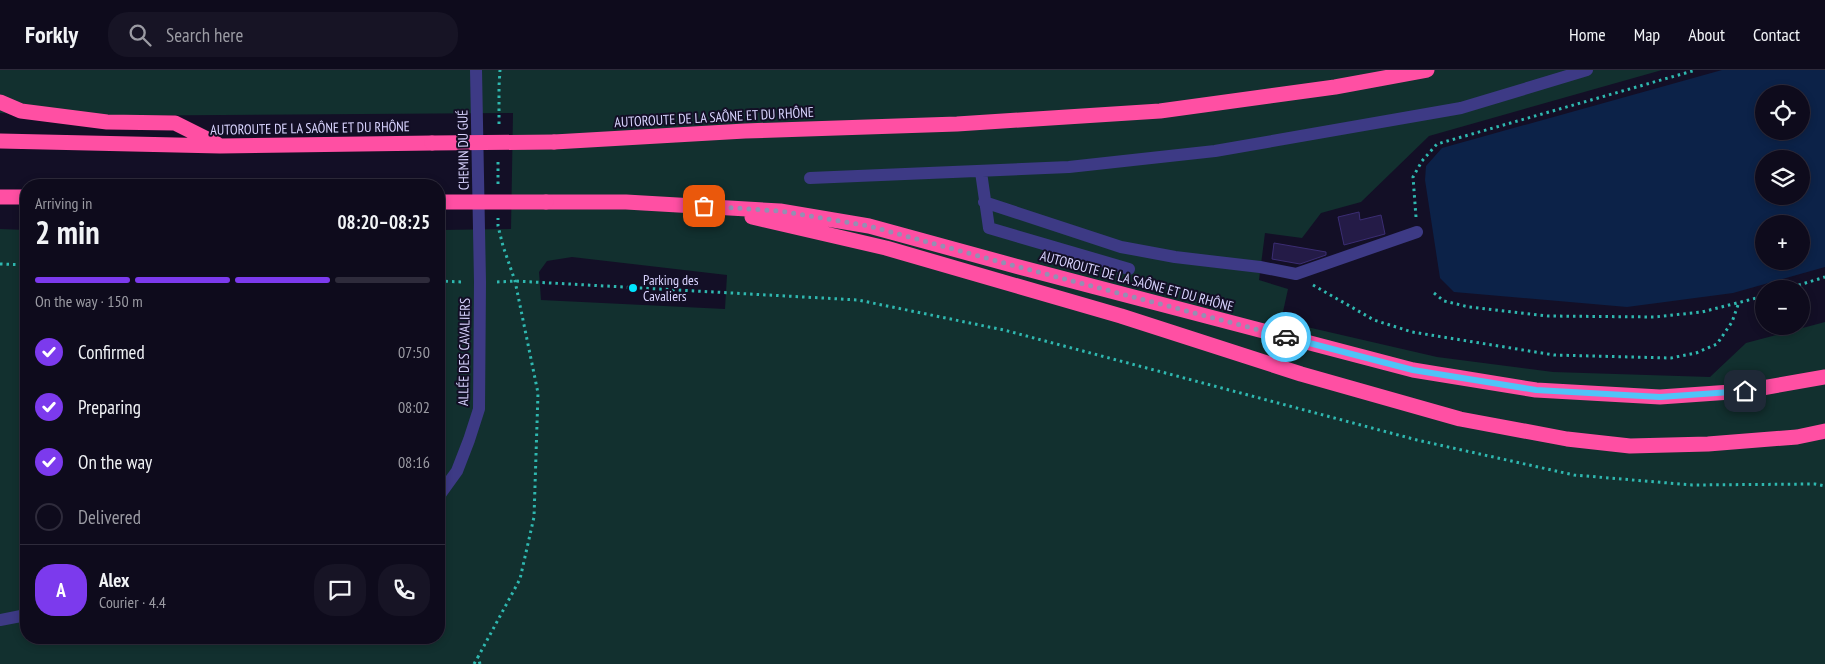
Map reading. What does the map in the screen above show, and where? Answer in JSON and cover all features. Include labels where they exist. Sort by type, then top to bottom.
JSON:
[{"type":"highway","points":[[1335,87],[1391,70]]},
{"type":"highway","name":"AUTOROUTE DE LA SAÔNE ET DU RHÔNE","points":[[0,141],[220,146],[554,142],[745,131],[957,124],[1160,111],[1335,87],[1427,70]]},
{"type":"highway","points":[[0,102],[21,111],[107,122],[175,123],[220,146]]},
{"type":"highway","points":[[0,196],[20,197]]},
{"type":"highway","name":"AUTOROUTE DE LA SAÔNE ET DU RHÔNE","points":[[445,202],[626,202],[704,206],[780,211],[869,226],[1413,370],[1536,390],[1660,397],[1745,391],[1825,377]]},
{"type":"highway","points":[[704,206],[886,248],[1121,316],[1301,374],[1460,419],[1567,439],[1630,446],[1708,444],[1797,437],[1825,431]]},
{"type":"street","name":"CHEMIN DU GUÉ","points":[[476,70],[479,230]]},
{"type":"street","points":[[810,178],[1069,167],[1206,152],[1461,108],[1587,70]]},
{"type":"street","points":[[981,172],[989,228],[1129,268]]},
{"type":"street","points":[[984,202],[1121,247],[1175,257],[1260,267],[1296,274],[1417,232]]},
{"type":"street","name":"ALLÉE DES CAVALIERS","points":[[445,488],[457,471],[470,440],[478,409],[479,230]]},
{"type":"street","points":[[0,620],[20,616]]},
{"type":"path","points":[[499,129],[500,70]]},
{"type":"path","points":[[1417,232],[1413,177],[1422,161],[1437,144],[1696,70]]},
{"type":"path","points":[[498,158],[498,188]]},
{"type":"path","points":[[474,664],[520,579],[534,517],[538,393],[515,281],[503,246],[498,226],[498,217]]},
{"type":"path","points":[[0,264],[20,265]]},
{"type":"path","points":[[1296,274],[1330,296],[1374,320],[1412,332],[1554,355],[1671,358],[1696,353],[1718,344],[1732,322],[1739,302]]},
{"type":"path","points":[[1810,282],[1825,277]]},
{"type":"path","points":[[445,281],[480,282]]},
{"type":"path","points":[[515,281],[858,300],[1004,330],[1417,440],[1574,475],[1692,485],[1815,484],[1825,486]]},
{"type":"path","points":[[1434,293],[1444,301],[1469,307],[1548,316],[1654,317],[1702,312],[1755,298]]},
{"type":"path","points":[[478,657],[480,664]]},
{"type":"green space","points":[[0,70],[1662,70],[1429,136],[1361,202],[1321,213],[1302,238],[1265,233],[1259,280],[1288,289],[1281,321],[1437,357],[1553,372],[1710,377],[1746,343],[1776,335],[1810,335],[1810,326],[1825,322],[1825,664],[0,664],[0,229],[20,230],[20,644],[445,644],[445,230],[511,229],[513,113],[83,116],[0,113]],"holes":[[[572,257],[727,275],[725,309],[541,300],[539,272],[547,261]]]},
{"type":"water","points":[[1722,70],[1825,70],[1825,267],[1779,280],[1755,280],[1755,287],[1733,293],[1627,307],[1454,292],[1440,278],[1425,180],[1426,166],[1442,148]]},
{"type":"building","points":[[1359,212],[1360,220],[1381,215],[1385,234],[1344,245],[1338,217]]},
{"type":"building","points":[[1274,243],[1326,252],[1326,255],[1300,264],[1272,259]]},
{"type":"way so far","points":[[704,206],[780,211],[869,226],[1286,337]]},
{"type":"place","name":"Parking des Cavaliers","points":[[633,288]]},
{"type":"route","points":[[1286,337],[1413,370],[1536,390],[1660,397],[1745,391]]}]
